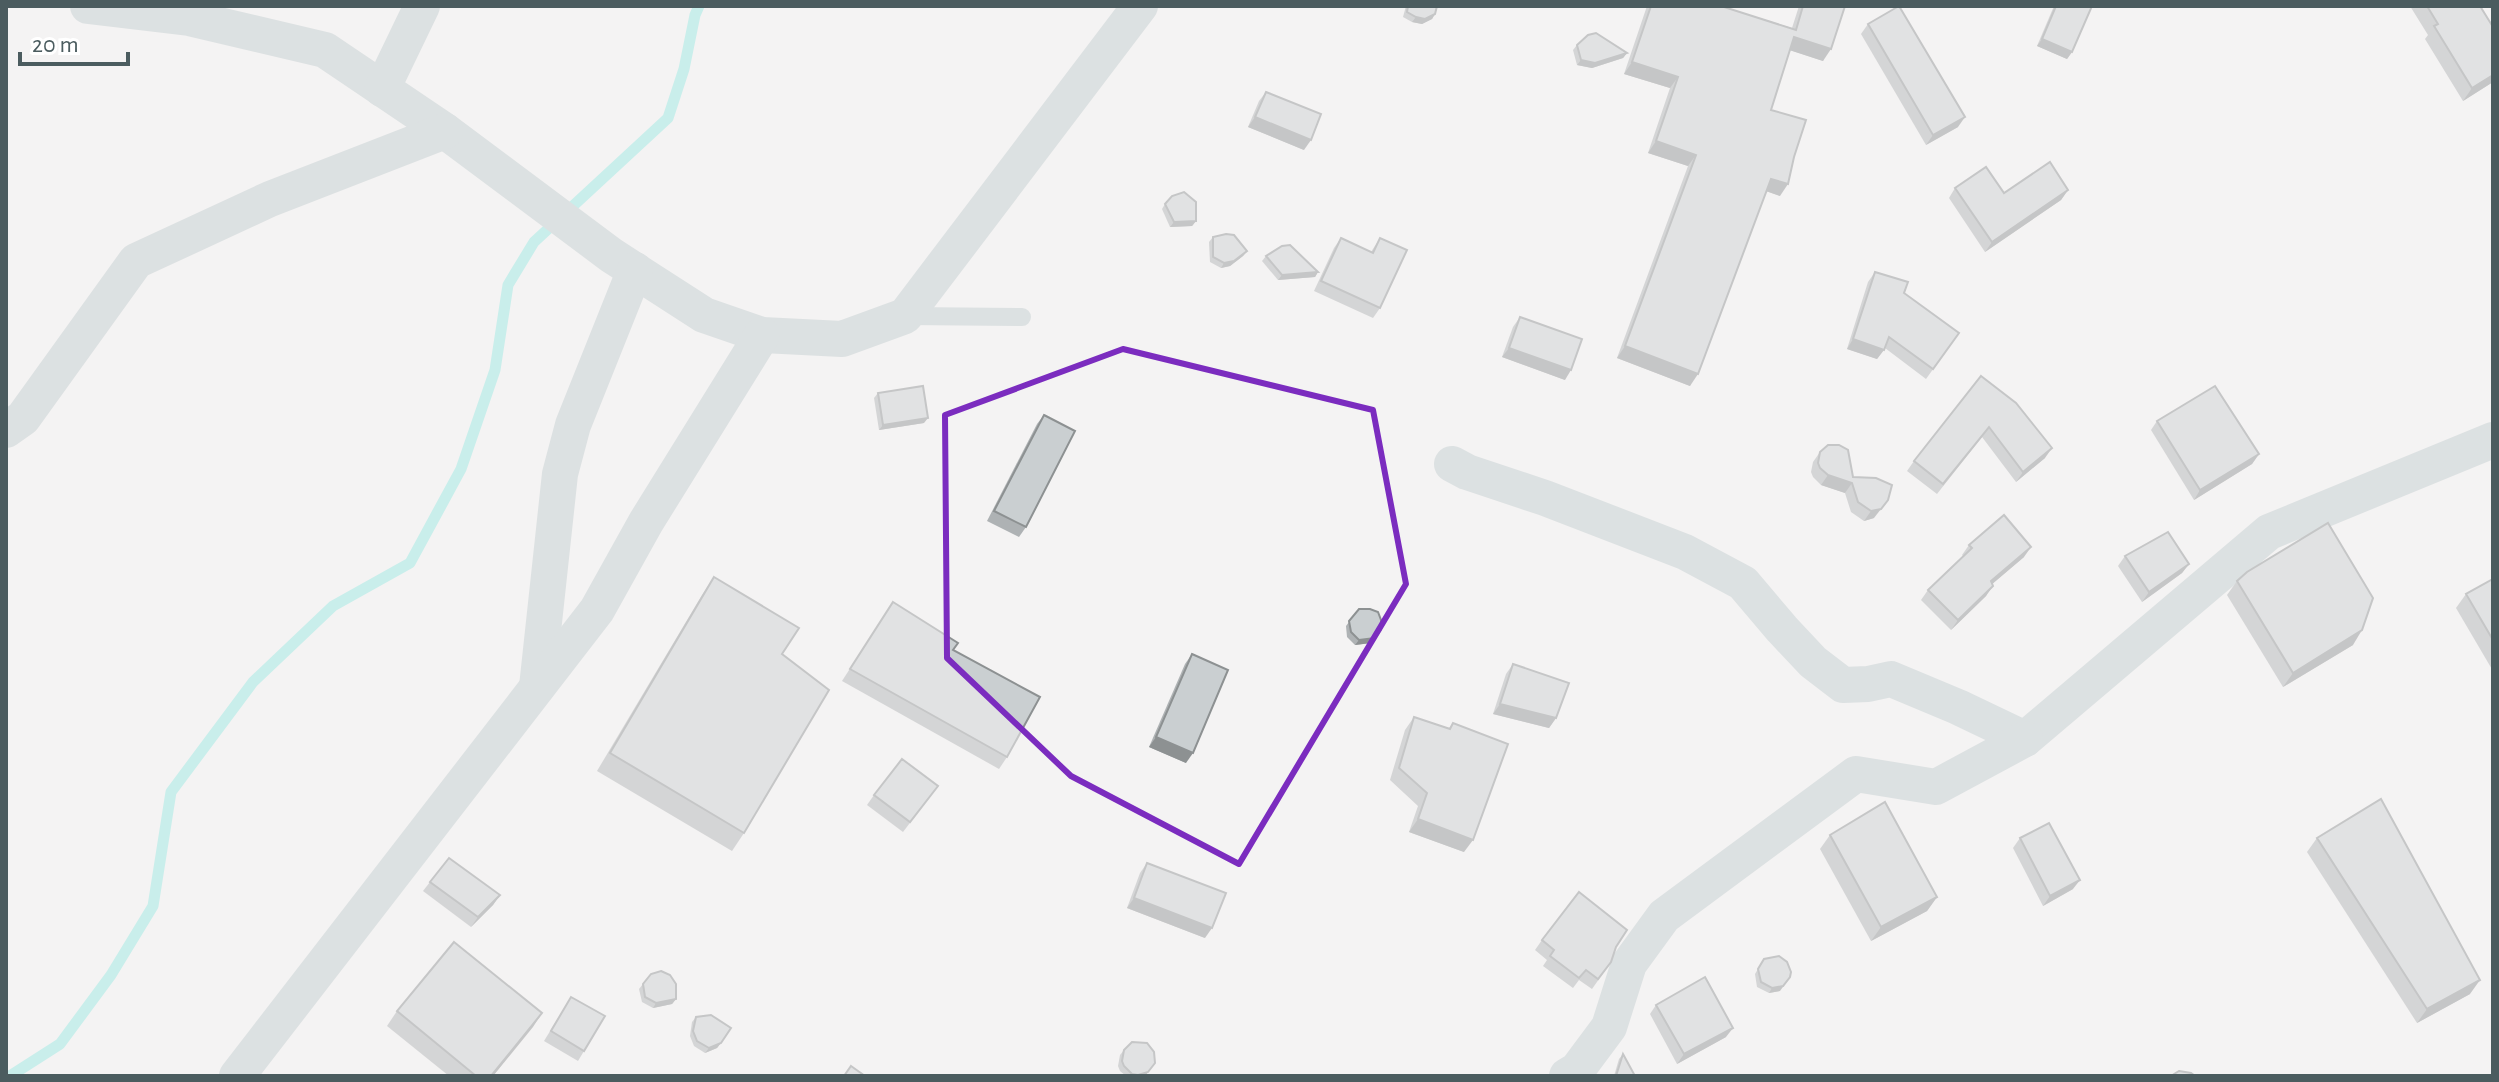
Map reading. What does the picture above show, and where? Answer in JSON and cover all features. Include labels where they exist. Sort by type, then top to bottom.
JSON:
[{"type":"street","points":[[88,6],[189,18],[325,50]]},
{"type":"street","points":[[242,6],[325,50],[445,131],[623,262],[704,315],[762,335],[842,339],[905,316],[1140,6]]},
{"type":"street","points":[[382,89],[422,6]]},
{"type":"street","points":[[6,430],[23,418],[136,261],[270,199],[445,131]]},
{"type":"street","points":[[537,688],[560,474],[623,262]]},
{"type":"street","points":[[237,1076],[597,610],[646,522],[762,335]]},
{"type":"street","points":[[1567,1076],[1577,1070],[1609,1027],[1629,964],[1664,916],[1856,774],[1936,787],[2025,739],[2269,532],[2493,440]]},
{"type":"street","points":[[1452,464],[1685,552],[1743,583],[1813,662],[1843,685],[1891,679],[2025,739]]},
{"type":"lane","points":[[905,316],[1022,317]]},
{"type":"highlighted area","points":[[1123,349],[1373,410],[1406,584],[1239,864],[1071,776],[947,658],[945,415]]},
{"type":"building","points":[[1408,6],[1437,6],[1435,14],[1425,19],[1407,12]]},
{"type":"building","points":[[1651,6],[1721,6],[1796,30],[1803,6],[1845,6],[1831,49],[1794,37],[1771,110],[1806,120],[1788,184],[1771,179],[1698,374],[1625,346],[1696,155],[1656,141],[1678,77],[1632,62]]},
{"type":"building","points":[[1899,6],[1965,117],[1933,135],[1868,24]]},
{"type":"building","points":[[2056,6],[2092,6],[2072,52],[2042,39]]},
{"type":"building","points":[[2427,6],[2480,6],[2493,27],[2493,75],[2472,88],[2434,26],[2438,24]]},
{"type":"building","points":[[1596,33],[1627,53],[1595,63],[1581,60],[1577,45],[1588,35]]},
{"type":"building","points":[[1266,92],[1321,114],[1311,140],[1255,117]]},
{"type":"building","points":[[2050,162],[2068,190],[1992,242],[1955,188],[1986,167],[2004,193]]},
{"type":"building","points":[[1184,192],[1196,202],[1196,221],[1174,222],[1165,204],[1172,196]]},
{"type":"building","points":[[1234,235],[1247,251],[1234,261],[1224,263],[1213,257],[1213,237]]},
{"type":"building","points":[[1341,238],[1373,253],[1380,238],[1407,250],[1380,308],[1321,281]]},
{"type":"building","points":[[1290,245],[1318,272],[1282,275],[1266,256],[1282,246]]},
{"type":"building","points":[[1875,272],[1908,282],[1904,293],[1959,333],[1933,369],[1889,337],[1884,350],[1853,339]]},
{"type":"building","points":[[1520,317],[1582,339],[1571,370],[1509,348]]},
{"type":"building","points":[[1981,376],[2016,403],[2052,448],[2023,472],[1989,427],[1943,484],[1914,461]]},
{"type":"building","points":[[923,386],[928,418],[883,425],[878,393]]},
{"type":"building","points":[[2215,386],[2259,454],[2200,490],[2157,421]]},
{"type":"building","points":[[1044,415],[1075,431],[1026,527],[994,511]]},
{"type":"building","points":[[1828,445],[1839,445],[1848,450],[1853,477],[1876,478],[1892,485],[1888,500],[1881,509],[1871,511],[1858,502],[1852,483],[1828,475],[1820,468],[1820,452]]},
{"type":"building","points":[[2004,515],[2031,547],[1991,581],[1993,586],[1958,620],[1928,590],[1972,548],[1969,545]]},
{"type":"building","points":[[2328,523],[2373,598],[2362,630],[2293,673],[2237,581]]},
{"type":"building","points":[[2168,532],[2189,564],[2149,592],[2125,556]]},
{"type":"building","points":[[714,577],[799,628],[782,654],[829,690],[744,833],[610,753]]},
{"type":"building","points":[[2493,579],[2493,640],[2466,594]]},
{"type":"building","points":[[893,602],[958,643],[953,650],[1040,697],[1007,757],[850,669]]},
{"type":"building","points":[[1359,609],[1378,612],[1381,630],[1375,638],[1359,640],[1351,632],[1349,621]]},
{"type":"building","points":[[1192,654],[1228,670],[1193,753],[1156,737]]},
{"type":"building","points":[[1513,664],[1569,683],[1556,718],[1500,704]]},
{"type":"building","points":[[1414,717],[1450,729],[1453,723],[1508,744],[1473,840],[1418,819],[1427,793],[1399,768]]},
{"type":"building","points":[[902,759],[938,786],[910,822],[874,795]]},
{"type":"building","points":[[2381,799],[2480,980],[2427,1009],[2317,838]]},
{"type":"building","points":[[1885,802],[1937,897],[1881,927],[1830,835]]},
{"type":"building","points":[[2049,823],[2080,880],[2050,896],[2020,838]]},
{"type":"building","points":[[449,858],[500,895],[478,917],[430,882]]},
{"type":"building","points":[[1147,863],[1226,893],[1212,928],[1134,898]]},
{"type":"building","points":[[1579,892],[1627,930],[1611,962],[1598,979],[1586,970],[1579,978],[1550,956],[1554,950],[1542,940]]},
{"type":"building","points":[[454,942],[542,1013],[491,1076],[476,1076],[397,1011]]},
{"type":"building","points":[[1779,956],[1787,962],[1790,977],[1783,986],[1772,988],[1761,982],[1758,969],[1764,959]]},
{"type":"building","points":[[661,971],[670,975],[676,984],[676,999],[656,1003],[645,997],[643,984],[651,974]]},
{"type":"building","points":[[1705,977],[1733,1028],[1684,1054],[1656,1005]]},
{"type":"building","points":[[571,997],[605,1016],[584,1051],[551,1031]]},
{"type":"building","points":[[711,1015],[731,1028],[721,1043],[709,1048],[697,1041],[693,1031],[696,1017]]},
{"type":"building","points":[[1132,1042],[1147,1043],[1154,1052],[1155,1063],[1148,1072],[1132,1074],[1124,1066],[1124,1050]]},
{"type":"building","points":[[1623,1054],[1635,1076],[1616,1076]]},
{"type":"building","points":[[851,1066],[865,1076],[844,1076]]},
{"type":"building","points":[[2179,1071],[2191,1073],[2195,1076],[2171,1076]]},
{"type":"waterway","points":[[10,1076],[60,1044],[111,975],[153,906],[171,792],[253,682],[333,606],[410,563],[461,469],[495,370],[508,285],[534,242],[668,118],[699,6]]}]
